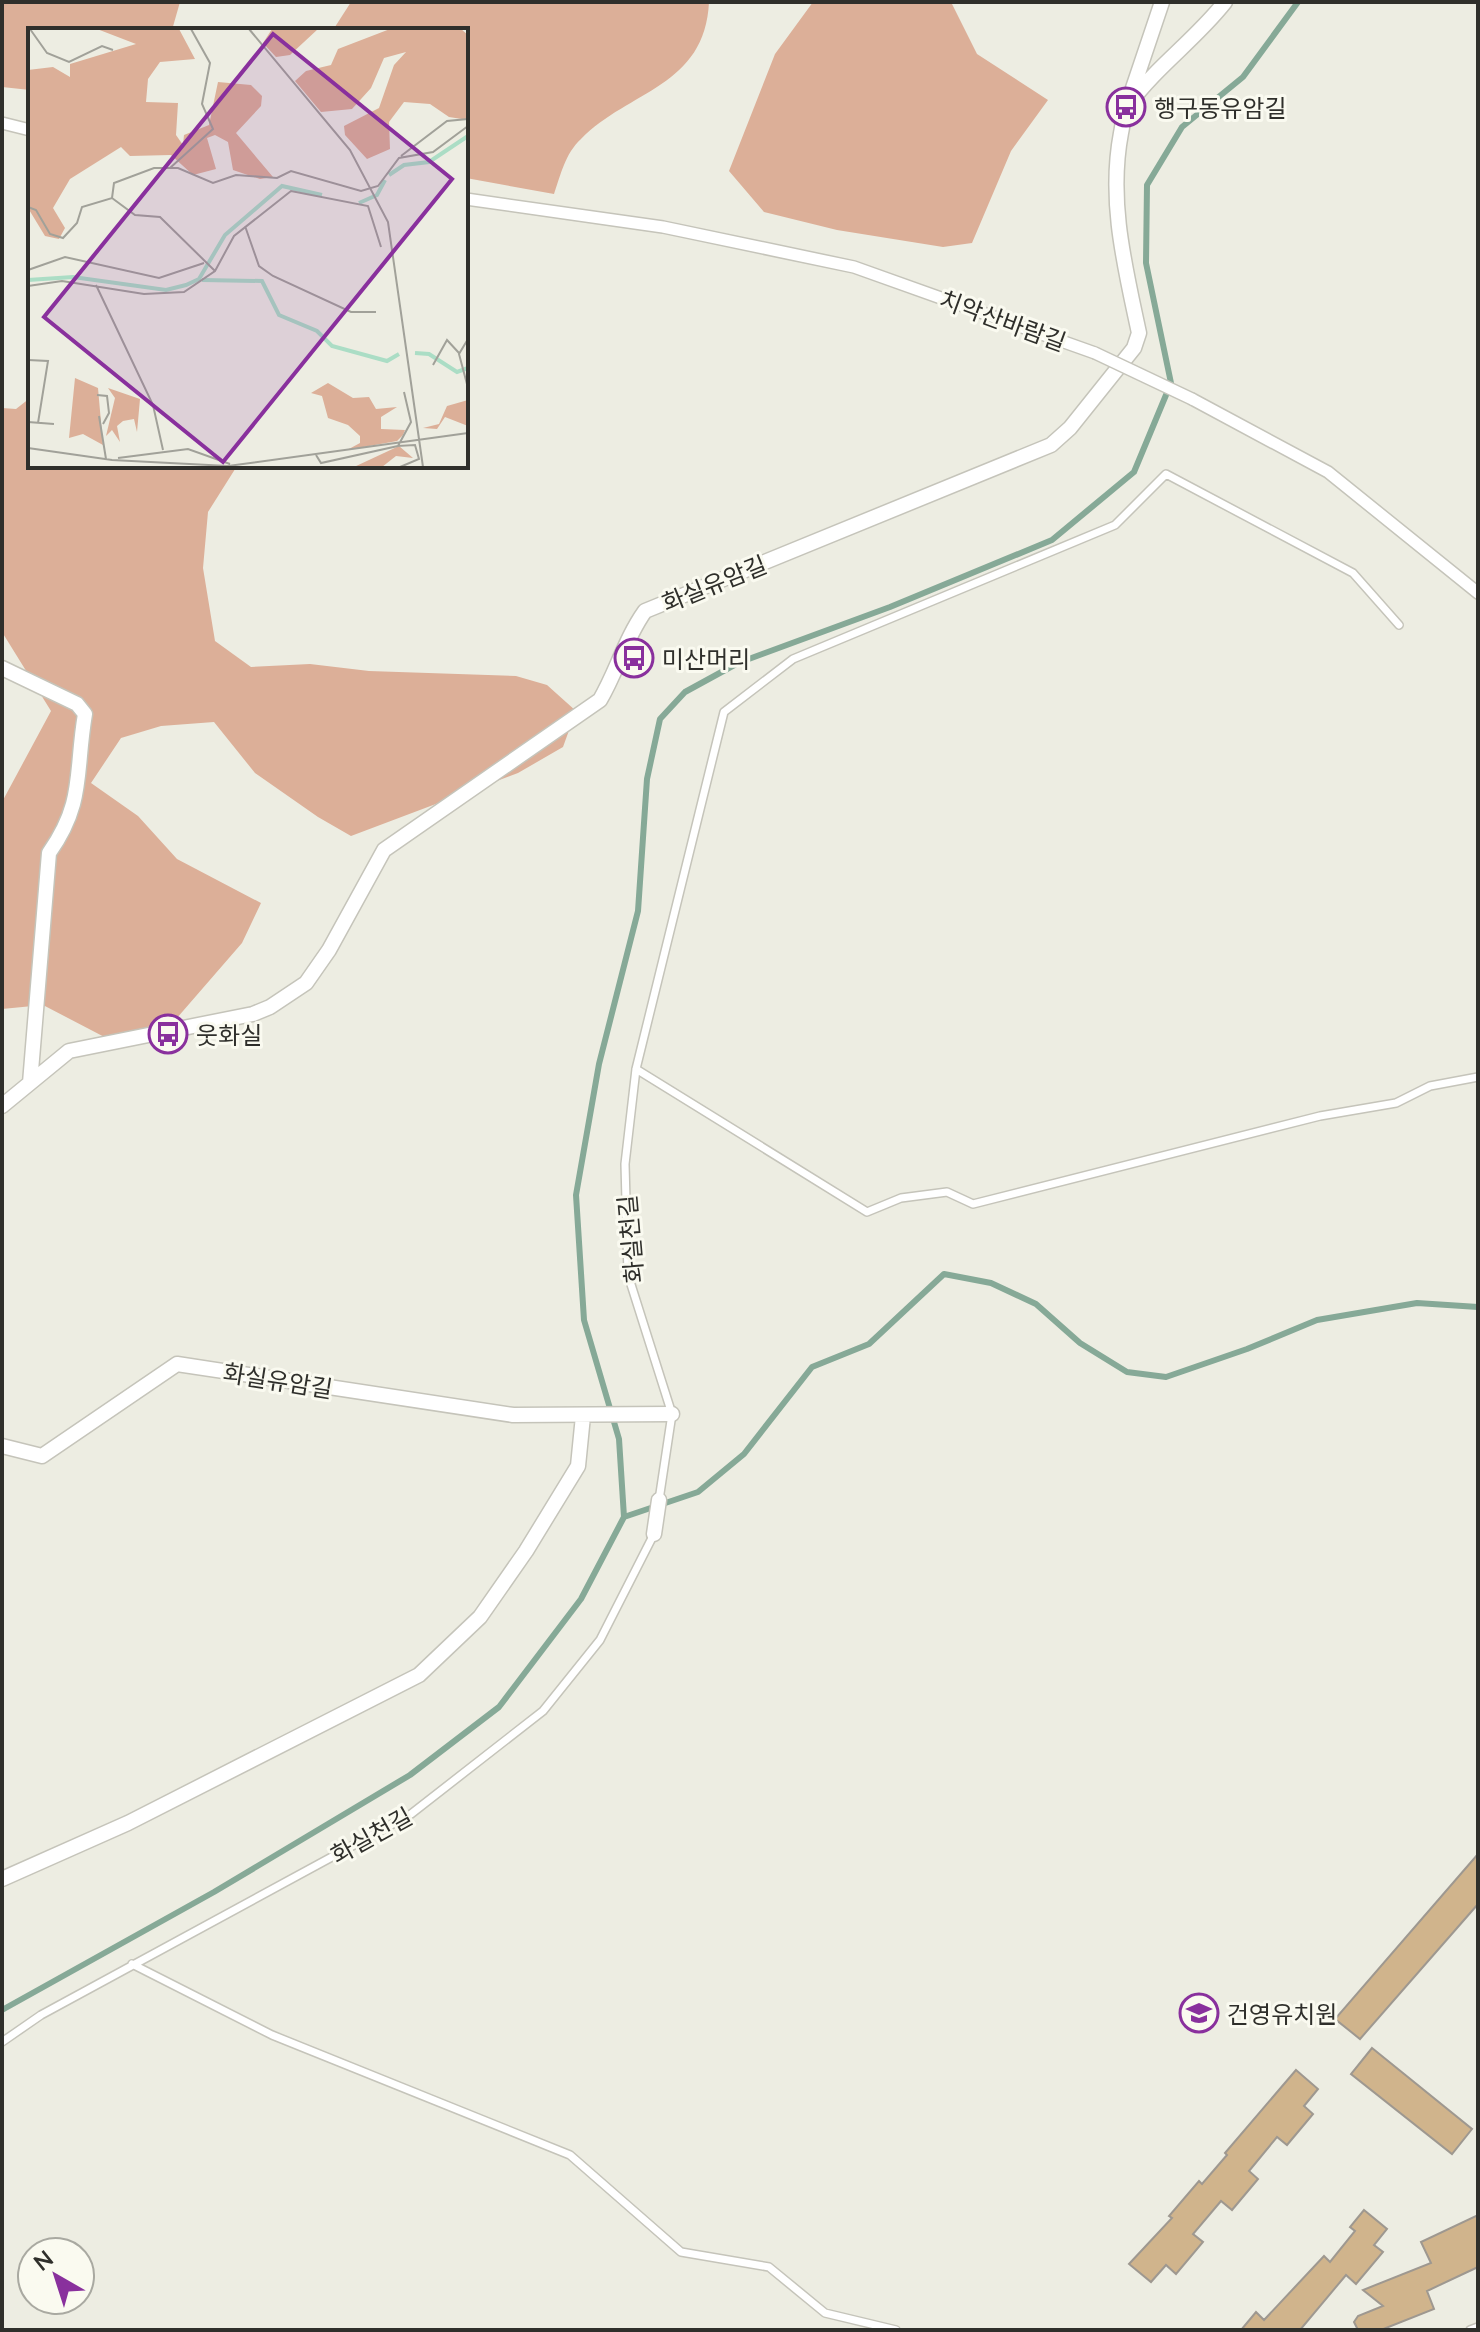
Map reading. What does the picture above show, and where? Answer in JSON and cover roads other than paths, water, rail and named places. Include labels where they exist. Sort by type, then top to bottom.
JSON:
[{"type":"street","name":"화실유암길","points":[[2,1106],[69,1051],[253,1014],[270,1007],[306,983],[329,950],[384,850],[600,700],[612,679],[628,635],[645,611],[1051,445],[1070,428],[1134,348],[1139,333],[1118,232],[1117,156],[1126,108],[1162,2]]},
{"type":"street","name":"화실유암길","points":[[1126,108],[1154,74],[1200,34],[1225,2]]},
{"type":"street","points":[[2,123],[28,130]]},
{"type":"street","name":"치악산바람길","points":[[468,199],[663,227],[854,267],[1095,353],[1192,399],[1328,472],[1478,593]]},
{"type":"street","points":[[2,668],[77,704],[85,714],[75,806],[68,826],[49,853],[30,1083]]},
{"type":"street","name":"화실유암길","points":[[2,1446],[42,1456],[177,1364],[513,1415],[672,1414]]},
{"type":"street","points":[[2,1879],[128,1823],[419,1675],[480,1617],[526,1551],[578,1466],[583,1416]]},
{"type":"street","points":[[654,1534],[659,1500]]},
{"type":"lane","points":[[1399,625],[1353,573],[1166,474],[1115,525],[793,659],[724,712],[636,1069],[867,1212],[901,1198],[947,1192],[973,1204],[1320,1116],[1396,1103],[1430,1086],[1478,1077]]},
{"type":"lane","name":"화실천길","points":[[636,1069],[625,1164],[628,1275],[672,1414],[659,1500]]},
{"type":"lane","name":"화실천길","points":[[2,2042],[41,2015],[132,1964],[411,1814],[543,1711],[600,1640],[654,1534]]},
{"type":"lane","points":[[132,1964],[272,2035],[570,2155],[681,2252],[769,2267],[825,2313],[896,2330]]},
{"type":"lane","points":[[1470,2330],[1478,2327]]},
{"type":"waterway","points":[[2,2010],[214,1892],[410,1775],[499,1707],[581,1599],[624,1517],[619,1439],[584,1320],[576,1195],[599,1064],[638,911],[647,779],[660,719],[685,692],[738,663],[890,607],[1052,540],[1134,472],[1171,383],[1146,263],[1147,185],[1182,127],[1243,77],[1298,2]]},
{"type":"waterway","points":[[624,1517],[698,1492],[744,1454],[812,1367],[869,1344],[944,1274],[991,1283],[1036,1304],[1080,1343],[1127,1372],[1166,1377],[1247,1349],[1317,1320],[1417,1303],[1478,1307]]},
{"type":"place","name":"행구동유암길","points":[[1126,107]]},
{"type":"place","name":"미산머리","points":[[634,658]]},
{"type":"place","name":"웃화실","points":[[168,1034]]},
{"type":"place","name":"건영유치원","points":[[1199,2013]]}]
